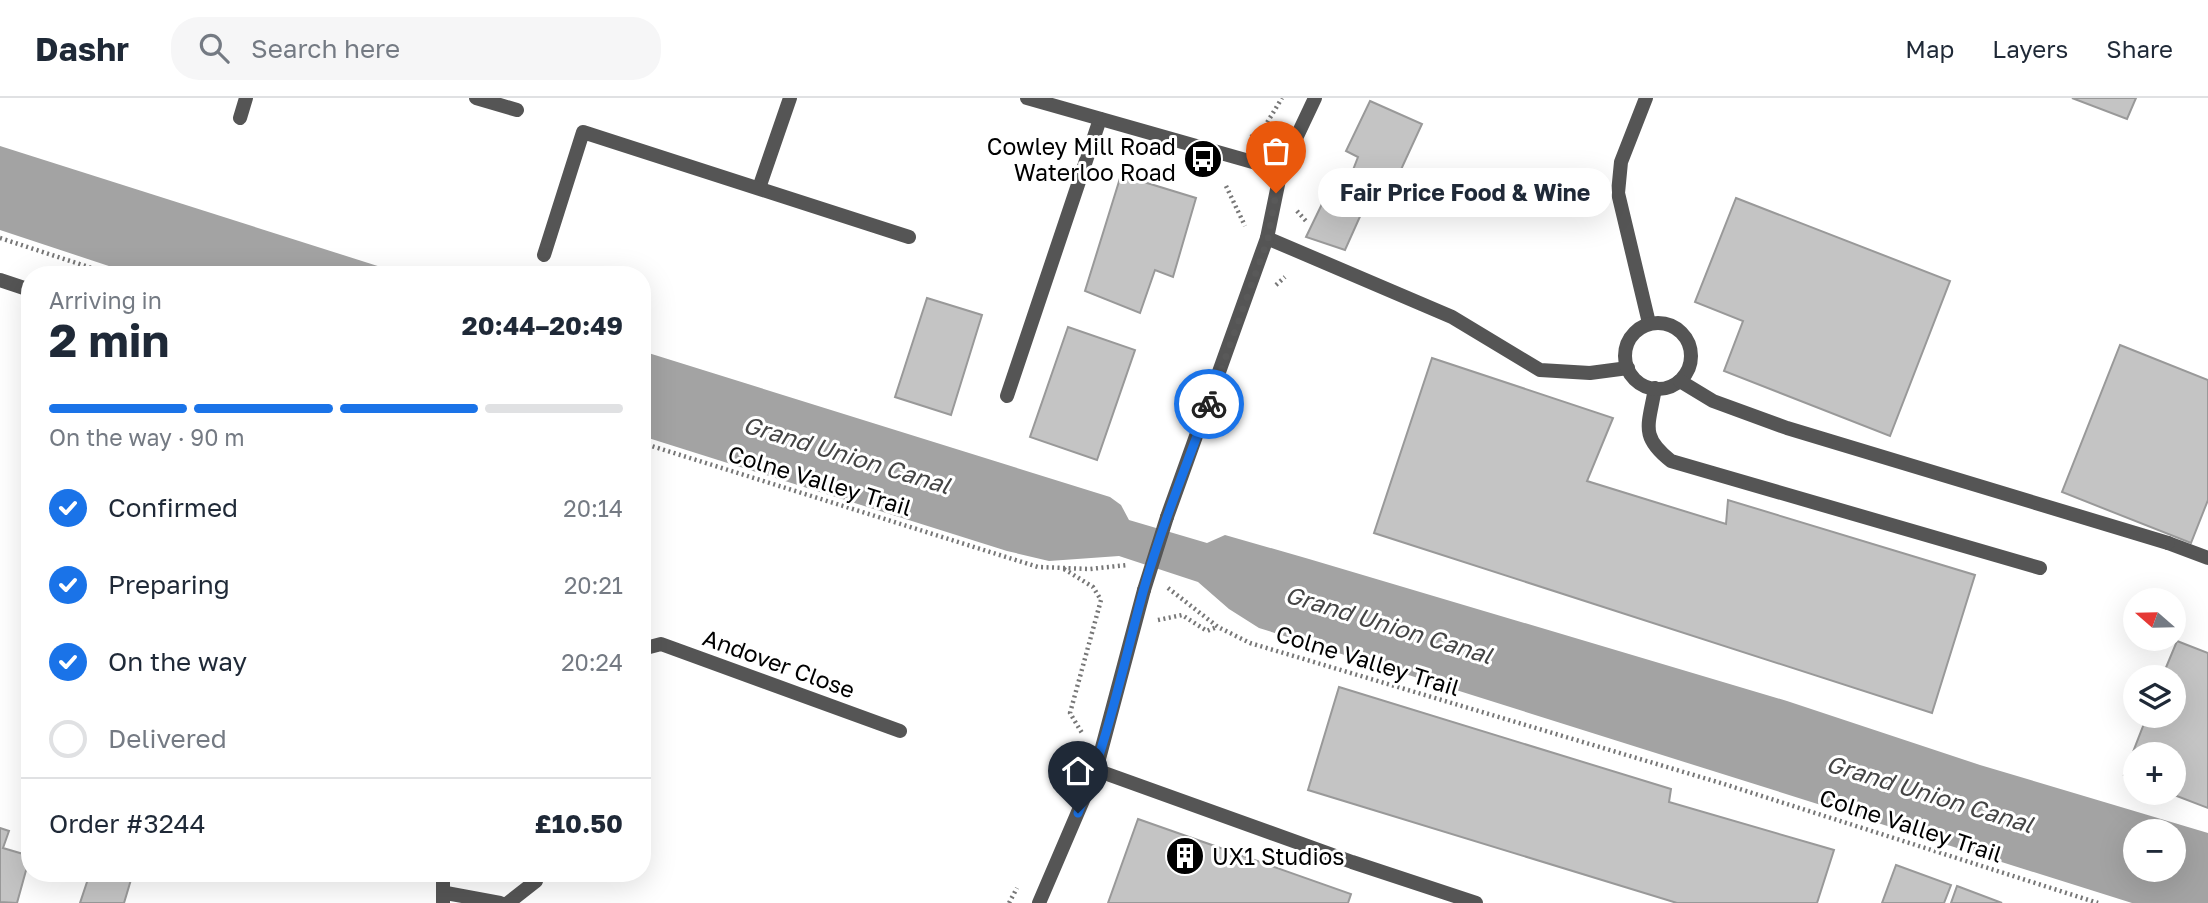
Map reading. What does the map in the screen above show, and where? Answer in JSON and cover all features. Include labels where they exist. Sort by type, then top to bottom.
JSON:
[{"type":"street","points":[[240,118],[246,98]]},
{"type":"street","points":[[476,98],[517,110]]},
{"type":"street","points":[[759,188],[790,98]]},
{"type":"street","points":[[1027,98],[1281,170]]},
{"type":"street","points":[[1040,903],[1096,770],[1144,590],[1167,517],[1268,239],[1281,170],[1315,98]]},
{"type":"street","points":[[1646,98],[1620,162],[1618,193],[1649,323]]},
{"type":"street","points":[[1007,396],[1100,120]]},
{"type":"street","points":[[544,255],[583,132],[909,237]]},
{"type":"street","points":[[1268,239],[1452,317],[1540,370],[1581,373],[1628,368]]},
{"type":"street","points":[[0,280],[21,287]]},
{"type":"street","points":[[1649,323],[1668,324],[1679,330],[1687,340],[1691,361],[1680,381],[1670,387],[1655,388],[1635,379],[1628,368],[1625,358],[1627,344],[1633,334],[1649,323]]},
{"type":"street","points":[[1680,381],[1713,401],[1787,428],[2168,543],[2208,558]]},
{"type":"street","points":[[1655,388],[1648,435],[1654,448],[1671,461],[2039,568]]},
{"type":"street","name":"Andover Close","points":[[651,647],[661,644],[900,731]]},
{"type":"street","points":[[1096,770],[1352,862],[1476,903]]},
{"type":"street","points":[[508,903],[535,882]]},
{"type":"street","points":[[444,898],[500,903]]},
{"type":"path","points":[[1247,138],[1265,126],[1282,98]]},
{"type":"path","points":[[0,239],[85,266]]},
{"type":"path","name":"Colne Valley Trail","points":[[651,446],[1038,567],[1090,569],[1126,564],[1136,569]]},
{"type":"path","points":[[1063,568],[1093,587],[1101,600],[1070,713],[1084,736]]},
{"type":"path","name":"Colne Valley Trail","points":[[1165,586],[1218,627],[1250,643],[1724,784],[2098,903]]},
{"type":"path","points":[[1134,626],[1182,615],[1207,631],[1218,627]]},
{"type":"water","points":[[0,146],[378,266],[109,266],[0,230]]},
{"type":"water","name":"Grand Union Canal","points":[[651,354],[1110,497],[1121,505],[1129,520],[1207,543],[1225,535],[1309,559],[1787,701],[1980,765],[2161,819],[2123,819],[2123,882],[2186,882],[2186,826],[2208,833],[2208,903],[2132,903],[1259,628],[1229,609],[1198,582],[1119,556],[1049,561],[1007,551],[651,439]]},
{"type":"building","points":[[2072,98],[2136,98],[2127,119]]},
{"type":"building","points":[[1370,101],[1422,124],[1393,187],[1353,170],[1358,157],[1346,151]]},
{"type":"building","points":[[1121,175],[1196,198],[1173,277],[1155,270],[1140,313],[1085,291]]},
{"type":"building","points":[[1335,177],[1371,192],[1345,250],[1306,237]]},
{"type":"building","points":[[1736,198],[1950,281],[1890,436],[1724,371],[1743,321],[1695,302]]},
{"type":"building","points":[[927,298],[982,315],[951,415],[895,397]]},
{"type":"building","points":[[1068,327],[1135,350],[1097,460],[1030,437]]},
{"type":"building","points":[[2120,345],[2208,380],[2208,500],[2191,543],[2062,492]]},
{"type":"building","points":[[1432,358],[1613,418],[1587,481],[1726,524],[1728,500],[1975,575],[1932,713],[1374,533]]},
{"type":"building","points":[[2186,644],[2208,653],[2208,808],[2186,800],[2186,742],[2137,742],[2142,728],[2186,728],[2186,665],[2167,665],[2173,651],[2186,651]]},
{"type":"building","points":[[1339,687],[1671,789],[1669,802],[1834,850],[1817,903],[1677,903],[1308,790]]},
{"type":"building","name":"UX1 Studios","points":[[1138,819],[1351,894],[1348,903],[1108,903]]},
{"type":"building","points":[[0,828],[9,831],[3,848],[21,853],[23,882],[17,903],[0,902]]},
{"type":"building","points":[[1896,865],[1951,885],[1944,903],[1882,903]]},
{"type":"building","points":[[87,882],[130,882],[124,903],[80,903]]},
{"type":"building","points":[[1957,886],[2002,903],[1951,903]]},
{"type":"way so far","points":[[1209,404],[1268,239],[1276,193]]},
{"type":"place","name":"Cowley Mill Road Waterloo Road","points":[[1203,159]]},
{"type":"place","name":"Fair Price Food & Wine","points":[[1276,193]]},
{"type":"place","name":"UX1 Studios","points":[[1185,856]]},
{"type":"route","points":[[1078,813],[1096,770],[1144,590],[1167,517],[1209,404]]}]
